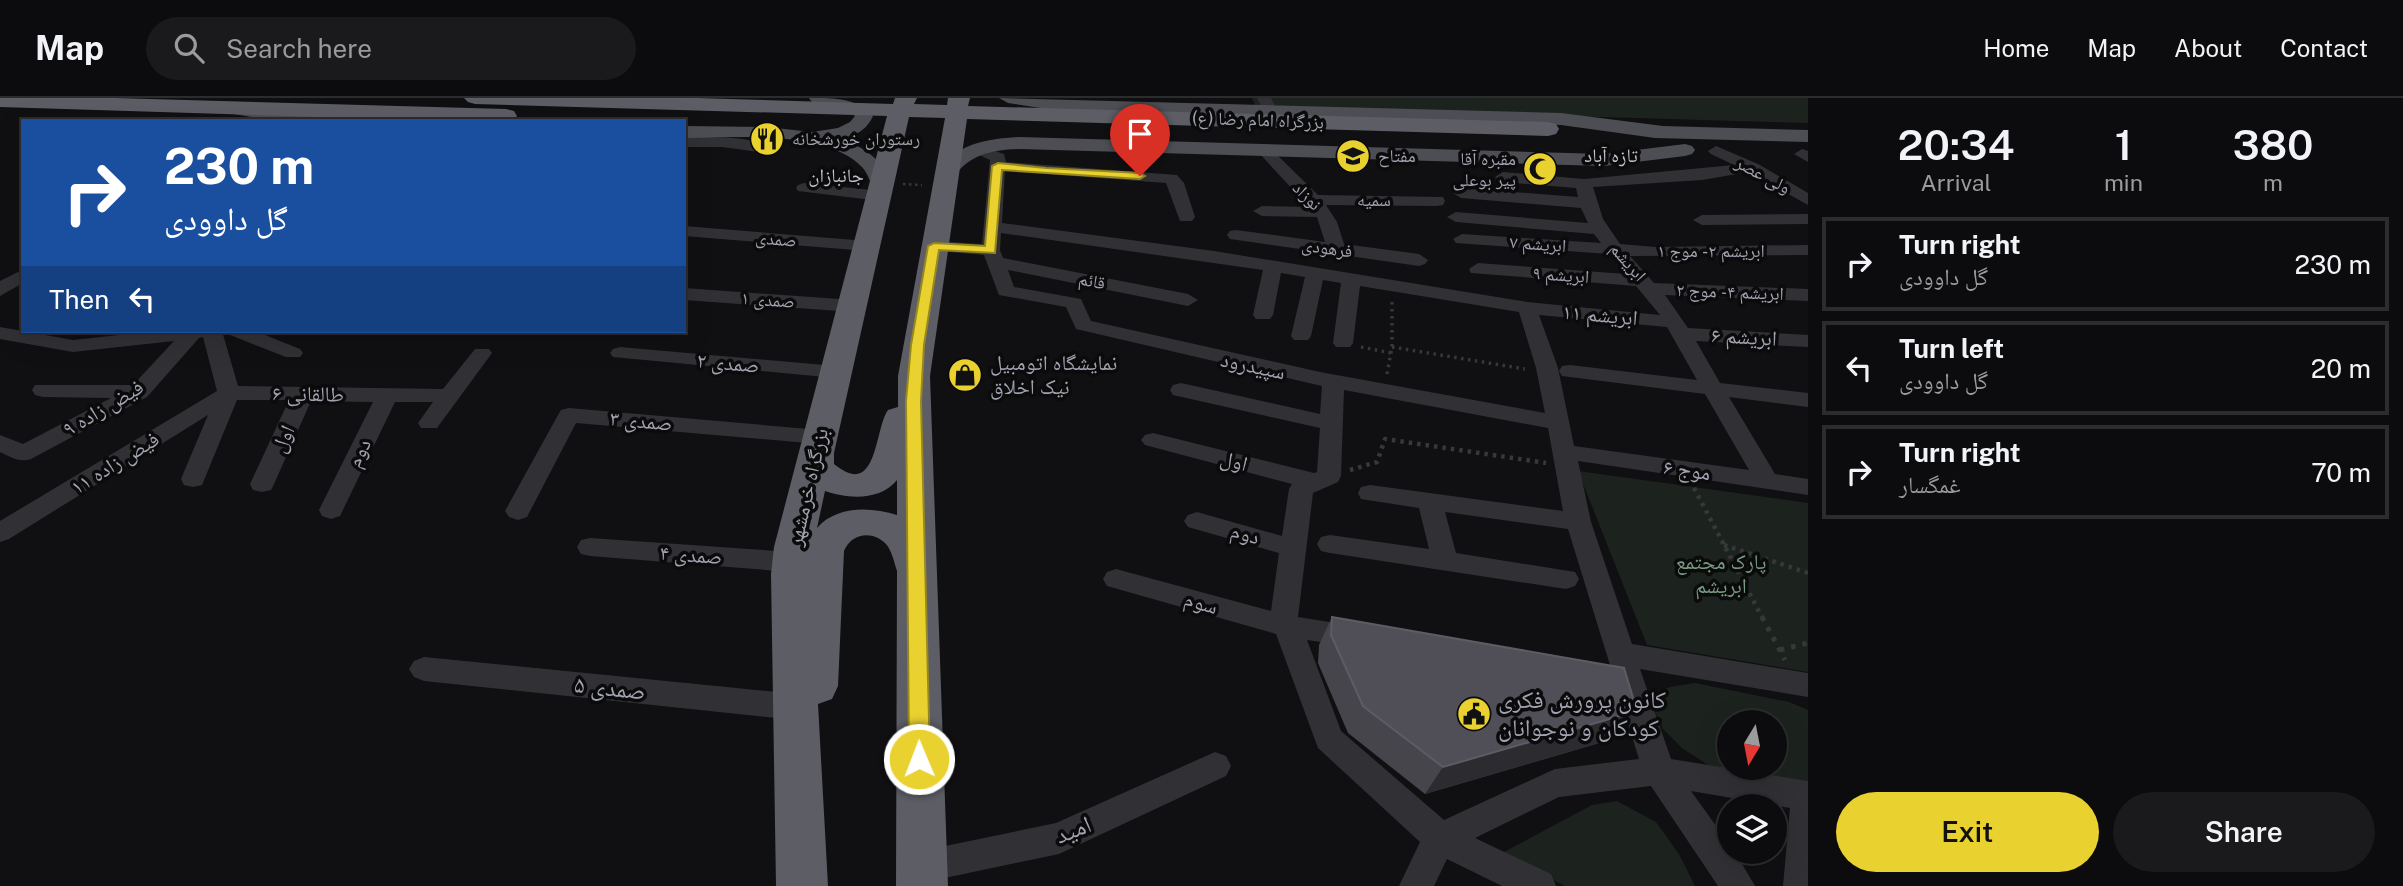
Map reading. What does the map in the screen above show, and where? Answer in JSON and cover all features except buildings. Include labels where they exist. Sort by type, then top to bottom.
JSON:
[{"type":"highway","name":"بزرگراه امام رضا (ع)","points":[[475,98],[1548,129]]},
{"type":"highway","name":"بزرگراه خرمشهر","points":[[804,886],[791,562],[867,246],[884,189],[898,117],[906,98]]},
{"type":"highway","points":[[818,445],[818,470],[836,482],[862,483],[879,476],[887,469],[920,328],[934,246],[938,180],[959,98]]},
{"type":"highway","name":"بزرگراه امام رضا (ع)","points":[[2,102],[220,107],[336,116],[544,119]]},
{"type":"highway","name":"بزرگراه امام رضا (ع)","points":[[686,121],[1565,147]]},
{"type":"highway","points":[[920,328],[914,401],[921,876]]},
{"type":"highway","points":[[804,886],[825,545],[830,536],[845,525],[858,522],[879,523],[900,535],[916,570]]},
{"type":"main road","points":[[686,132],[799,136],[843,133],[863,120],[862,111],[853,104],[818,98]]},
{"type":"main road","points":[[1008,98],[1044,104]]},
{"type":"main road","name":"بزرگراه امام رضا (ع)","points":[[1044,104],[1267,104],[1562,119],[1806,150]]},
{"type":"main road","points":[[1042,143],[1003,136],[992,128],[989,120],[992,114],[1003,108],[1044,104]]},
{"type":"main road","name":"بزرگراه امام رضا (ع)","points":[[1548,129],[1662,132]]},
{"type":"main road","points":[[799,136],[839,143],[856,150],[878,174],[884,189]]},
{"type":"main road","name":"بزرگراه امام رضا (ع)","points":[[1042,143],[1604,160],[1685,150]]},
{"type":"main road","points":[[938,180],[954,162],[976,150],[1000,144],[1042,143]]},
{"type":"main road","name":"بزرگراه امام رضا (ع)","points":[[1565,147],[1716,151],[1806,150]]},
{"type":"street","points":[[686,142],[722,142],[759,147]]},
{"type":"street","points":[[976,150],[998,157],[993,256]]},
{"type":"street","name":"نوزاد","points":[[1264,150],[1321,210],[1336,236],[1335,248]]},
{"type":"street","name":"ولی عصر","points":[[1716,151],[1752,167],[1808,200]]},
{"type":"street","points":[[998,166],[1171,178],[1176,183],[1186,217]]},
{"type":"street","points":[[1461,194],[1586,194],[1752,167]]},
{"type":"street","points":[[1503,177],[1586,194]]},
{"type":"street","points":[[804,188],[884,189]]},
{"type":"street","name":"ابریشم","points":[[1586,194],[1601,229],[1614,249],[1648,285],[1677,328],[1767,481]]},
{"type":"street","name":"سمیه","points":[[1321,210],[1437,201]]},
{"type":"street","points":[[1262,211],[1321,210],[1408,217]]},
{"type":"street","points":[[1456,217],[1601,229]]},
{"type":"street","points":[[1702,219],[1808,219]]},
{"type":"street","points":[[993,227],[1315,272],[1527,308],[1559,372],[1559,423],[1578,522],[1617,668],[1659,771],[1738,886]]},
{"type":"street","name":"صمدی","points":[[686,232],[867,246]]},
{"type":"street","name":"فرهودی","points":[[1236,235],[1419,260]]},
{"type":"street","name":"ابریشم ۷","points":[[1462,239],[1614,249]]},
{"type":"street","name":"قائم","points":[[934,246],[993,256],[1188,300]]},
{"type":"street","name":"ابریشم ۲ - موج ۱","points":[[1614,249],[1705,253],[1808,250]]},
{"type":"street","name":"سپیدرود","points":[[993,256],[1006,291],[1074,303],[1083,326],[1333,383],[1559,423]]},
{"type":"street","points":[[1263,315],[1273,266]]},
{"type":"street","name":"ابریشم ۹","points":[[1478,269],[1648,285]]},
{"type":"street","points":[[1301,336],[1315,272]]},
{"type":"street","points":[[0,290],[18,278]]},
{"type":"street","points":[[1343,343],[1352,278]]},
{"type":"street","name":"ابریشم ۴ - موج ۲","points":[[1648,285],[1808,295]]},
{"type":"street","name":"صمدی ۱","points":[[686,294],[853,306]]},
{"type":"street","name":"ابریشم ۱۱","points":[[1527,308],[1677,328]]},
{"type":"street","name":"ابریشم ۶","points":[[1677,328],[1808,341]]},
{"type":"street","points":[[12,332],[73,346],[131,335],[179,333]]},
{"type":"street","name":"فیض زاده ۹","points":[[0,442],[23,454],[139,392],[202,333]]},
{"type":"street","points":[[193,479],[229,393],[203,333]]},
{"type":"street","points":[[242,333],[293,353]]},
{"type":"street","points":[[429,423],[482,353]]},
{"type":"street","name":"صمدی ۲","points":[[620,353],[836,372]]},
{"type":"street","points":[[1559,372],[1808,400]]},
{"type":"street","points":[[1333,383],[1322,479],[1301,489],[1284,617],[1329,739],[1440,838],[1539,886]]},
{"type":"street","points":[[43,390],[139,392]]},
{"type":"street","points":[[1181,390],[1330,423]]},
{"type":"street","name":"طالقانی ۶","points":[[229,393],[450,396]]},
{"type":"street","name":"فیض زاده ۱۱","points":[[0,533],[229,393]]},
{"type":"street","name":"اول","points":[[262,484],[303,394]]},
{"type":"street","name":"دوم","points":[[331,510],[387,396]]},
{"type":"street","name":"صمدی ۳","points":[[518,511],[569,415],[818,445]]},
{"type":"street","name":"اول","points":[[1153,440],[1322,479]]},
{"type":"street","name":"موج ۶","points":[[1567,459],[1684,469],[1808,487]]},
{"type":"street","points":[[1370,493],[1578,522]]},
{"type":"street","points":[[1430,502],[1445,561]]},
{"type":"street","name":"دوم","points":[[1197,521],[1293,548]]},
{"type":"street","points":[[1331,544],[1566,579]]},
{"type":"street","name":"صمدی ۴","points":[[590,547],[791,562]]},
{"type":"street","name":"سوم","points":[[1116,579],[1287,626],[1382,640]]},
{"type":"street","points":[[1617,668],[1803,684]]},
{"type":"street","name":"صمدی ۵","points":[[424,669],[796,707]]},
{"type":"street","name":"امید","points":[[921,876],[1059,838],[1215,766]]},
{"type":"street","points":[[1416,886],[1440,838],[1555,783],[1659,771],[1808,796],[1800,886]]},
{"type":"path","points":[[884,189],[938,180]]},
{"type":"path","points":[[1383,392],[1392,347],[1392,285]]},
{"type":"path","points":[[1392,347],[1559,372]]},
{"type":"path","points":[[1322,479],[1377,462],[1385,439],[1567,459]]},
{"type":"path","points":[[1684,469],[1780,650],[1803,684]]},
{"type":"path","points":[[1724,545],[1808,573]]},
{"type":"path","points":[[1780,650],[1808,643]]},
{"type":"green space","name":"تازه آباد","points":[[1252,98],[1808,98],[1808,123],[1256,107]]},
{"type":"green space","name":"پارک مجتمع ابریشم","points":[[1578,471],[1808,503],[1808,672],[1647,645]]},
{"type":"green space","points":[[1695,683],[1789,702],[1808,710],[1808,787],[1776,780],[1787,780],[1787,710],[1717,710],[1717,767],[1708,765],[1682,748],[1663,729],[1653,707],[1657,692]]},
{"type":"green space","points":[[1617,801],[1656,822],[1679,854],[1695,886],[1565,886],[1502,853],[1592,805]]},
{"type":"place","name":"رستوران خورشخانه","points":[[767,139]]},
{"type":"place","name":"مفتاح","points":[[1353,156]]},
{"type":"place","name":"مقبره آقا پیر بوعلی","points":[[1540,169]]},
{"type":"place","name":"نمایشگاه اتومبیل نیک اخلاق","points":[[965,375]]},
{"type":"place","name":"کانون پرورش فکری کودکان و نوجوانان","points":[[1474,714]]},
{"type":"district","name":"تازه آباد","points":[[1611,155]]},
{"type":"district","name":"جانبازان","points":[[836,175]]},
{"type":"route","points":[[919,759],[914,401],[918,345],[934,246],[991,250],[998,166],[1046,172],[1140,176]]}]
